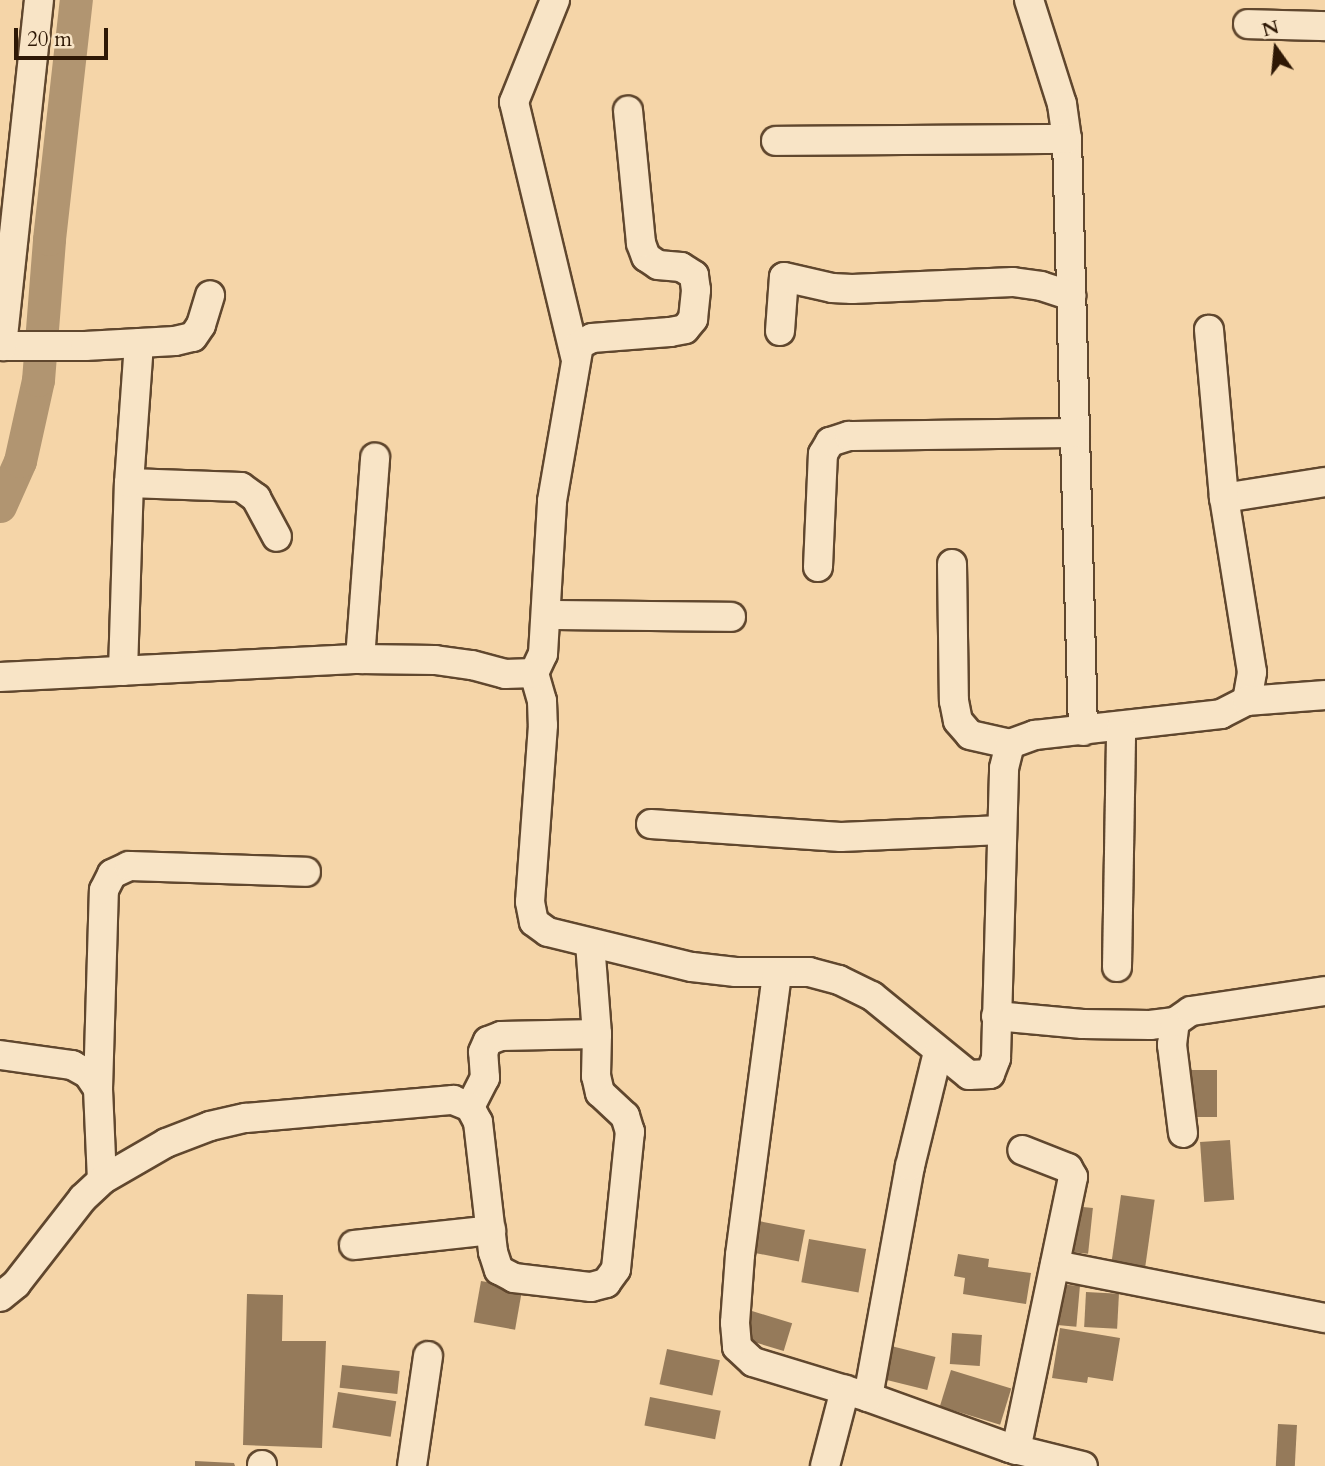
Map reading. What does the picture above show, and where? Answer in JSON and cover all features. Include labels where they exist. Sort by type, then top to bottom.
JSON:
[{"type":"street","points":[[40,0],[13,122],[5,258],[6,345],[85,346],[193,337],[201,326],[210,295]]},
{"type":"street","points":[[555,0],[514,103],[575,357]]},
{"type":"street","points":[[1029,0],[1062,104],[1067,139],[1083,731]]},
{"type":"street","points":[[1248,24],[1325,26]]},
{"type":"street","points":[[628,111],[641,243],[646,257],[658,265],[681,267],[694,275],[696,290],[693,319],[685,329],[670,332],[593,338],[579,345],[575,357],[552,501],[543,654],[534,673],[542,701],[543,725],[530,902],[534,922],[548,932],[692,967],[776,974],[809,972],[839,981],[872,996],[969,1075],[990,1074],[996,1058],[1004,768],[1010,744]]},
{"type":"street","points":[[776,141],[1067,139]]},
{"type":"street","points":[[780,331],[784,277],[842,289],[1013,282],[1041,286],[1071,296]]},
{"type":"street","points":[[1209,330],[1224,498],[1252,673],[1247,701]]},
{"type":"street","points":[[123,671],[128,483],[139,343]]},
{"type":"street","points":[[818,567],[823,454],[830,442],[849,436],[1075,433]]},
{"type":"street","points":[[360,659],[375,458]]},
{"type":"street","points":[[1224,498],[1325,482]]},
{"type":"street","points":[[128,483],[241,487],[256,498],[277,537]]},
{"type":"street","points":[[952,564],[954,701],[958,722],[970,735],[1010,744],[1035,736],[1121,728],[1222,714],[1247,701],[1325,695]]},
{"type":"street","points":[[546,615],[731,617]]},
{"type":"street","points":[[0,677],[360,659],[435,660],[472,665],[505,674],[534,673]]},
{"type":"street","points":[[1117,967],[1121,728]]},
{"type":"street","points":[[651,824],[841,837],[1002,830]]},
{"type":"street","points":[[102,1180],[99,1089],[104,890],[112,874],[128,866],[306,872]]},
{"type":"street","points":[[0,1297],[16,1283],[83,1198],[102,1180],[166,1143],[210,1126],[246,1118],[453,1100],[470,1107],[478,1122],[491,1230],[499,1270],[514,1278],[591,1287],[606,1283],[616,1269],[630,1132],[625,1116],[600,1093],[596,1076],[597,1034],[590,943]]},
{"type":"street","points":[[776,974],[740,1255],[735,1322],[737,1347],[753,1362],[856,1394],[1051,1463],[1083,1466]]},
{"type":"street","points":[[996,1016],[1083,1024],[1150,1025],[1175,1021],[1191,1011],[1325,991]]},
{"type":"street","points":[[1175,1021],[1172,1045],[1183,1133]]},
{"type":"street","points":[[470,1107],[485,1078],[483,1052],[488,1041],[501,1036],[597,1034]]},
{"type":"street","points":[[825,1466],[856,1394],[938,1052]]},
{"type":"street","points":[[0,1055],[72,1065],[88,1074],[99,1089]]},
{"type":"street","points":[[1016,1450],[1073,1173],[1056,1162],[1022,1150]]},
{"type":"street","points":[[354,1245],[491,1230]]},
{"type":"street","points":[[1055,1265],[1325,1318]]},
{"type":"street","points":[[412,1466],[428,1356]]},
{"type":"building","points":[[1185,1070],[1217,1070],[1217,1117],[1185,1117]]},
{"type":"building","points":[[1230,1140],[1234,1200],[1204,1202],[1200,1142]]},
{"type":"building","points":[[1121,1195],[1155,1200],[1144,1274],[1111,1269]]},
{"type":"building","points":[[1073,1206],[1093,1208],[1088,1254],[1068,1252]]},
{"type":"building","points":[[748,1219],[805,1230],[799,1261],[742,1250]]},
{"type":"building","points":[[809,1239],[866,1249],[858,1292],[801,1282]]},
{"type":"building","points":[[958,1254],[989,1259],[988,1267],[1031,1273],[1026,1304],[963,1294],[965,1278],[954,1276]]},
{"type":"building","points":[[481,1281],[522,1288],[515,1330],[474,1322]]},
{"type":"building","points":[[1058,1284],[1080,1286],[1076,1327],[1054,1325]]},
{"type":"building","points":[[1086,1292],[1119,1294],[1117,1329],[1084,1327]]},
{"type":"building","points":[[247,1294],[283,1295],[282,1341],[326,1341],[322,1448],[243,1445]]},
{"type":"building","points":[[752,1311],[792,1323],[784,1351],[744,1339]]},
{"type":"building","points":[[1060,1328],[1120,1338],[1113,1381],[1088,1377],[1087,1383],[1052,1378]]},
{"type":"building","points":[[952,1333],[982,1335],[980,1366],[950,1364]]},
{"type":"building","points":[[887,1345],[936,1357],[927,1390],[879,1378]]},
{"type":"building","points":[[667,1349],[720,1360],[712,1395],[660,1384]]},
{"type":"building","points":[[342,1365],[400,1371],[397,1394],[340,1388]]},
{"type":"building","points":[[951,1370],[1011,1388],[1000,1425],[940,1406]]},
{"type":"building","points":[[338,1392],[396,1401],[391,1437],[332,1428]]},
{"type":"building","points":[[650,1397],[721,1411],[715,1439],[644,1425]]},
{"type":"building","points":[[1278,1424],[1297,1425],[1295,1466],[1276,1466]]},
{"type":"building","points":[[195,1461],[234,1463],[235,1466],[195,1466]]},
{"type":"waterway","points":[[0,506],[20,461],[38,380],[49,239],[76,0]]}]
